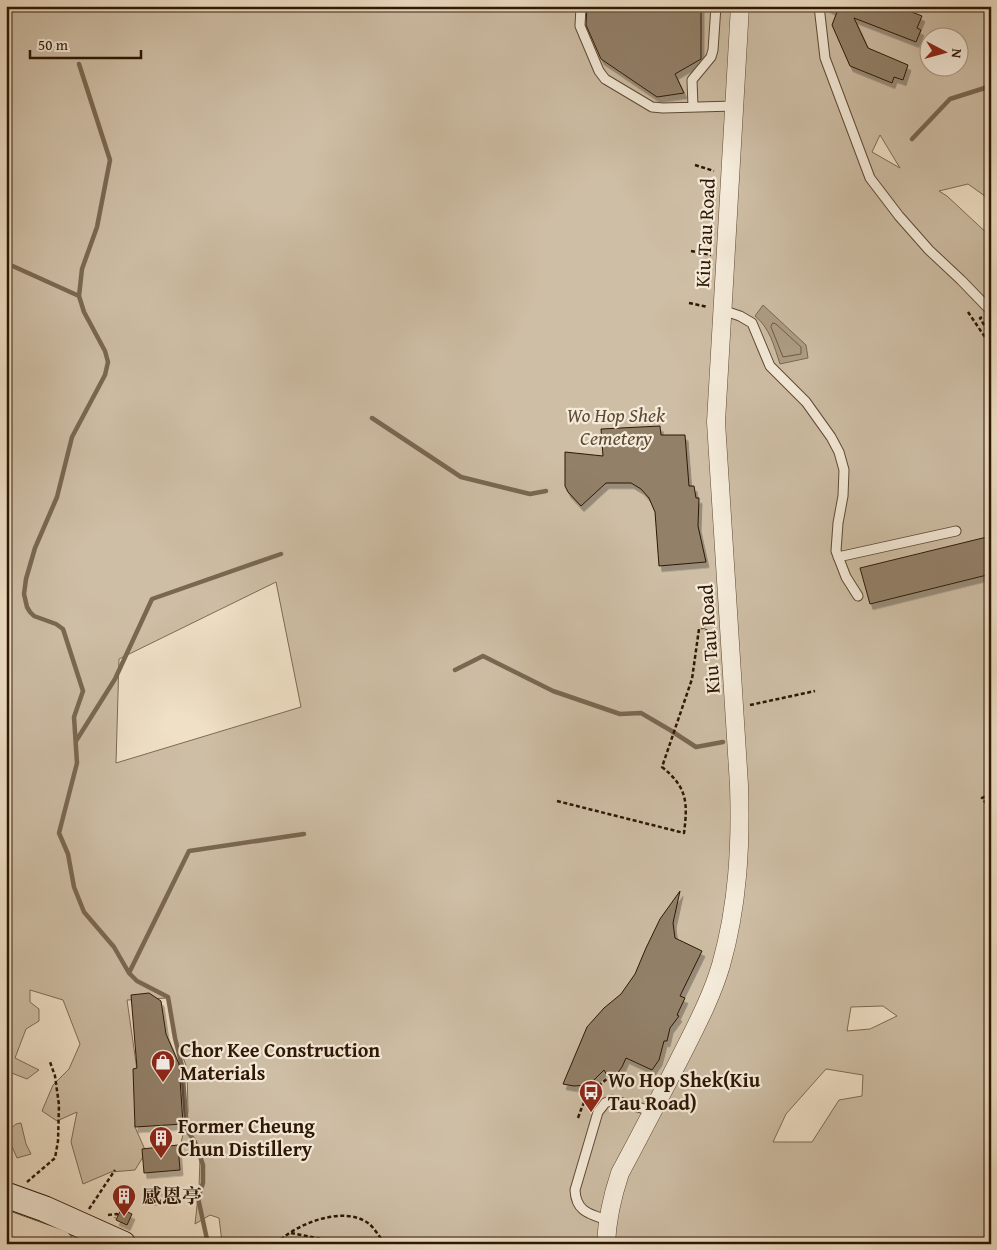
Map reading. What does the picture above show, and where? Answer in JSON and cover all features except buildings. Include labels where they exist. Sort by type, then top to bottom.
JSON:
[{"type":"highway","points":[[6,1225],[59,1244]]},
{"type":"main road","points":[[16,1189],[44,1209],[123,1244]]},
{"type":"street","name":"Kiu Tau Road","points":[[606,1244],[607,1220],[612,1196],[620,1173],[705,1009],[721,966],[736,894],[740,863],[739,785],[716,422],[717,309],[734,106],[740,6]]},
{"type":"lane","points":[[581,6],[580,26],[599,72],[605,79],[652,107],[734,106]]},
{"type":"lane","points":[[692,107],[692,80],[711,57],[713,50],[716,6]]},
{"type":"lane","points":[[818,6],[825,58],[870,178],[899,216],[929,250],[991,311]]},
{"type":"lane","points":[[717,309],[740,316],[752,323],[770,366],[806,402],[831,437],[839,452],[844,470],[843,496],[838,523],[836,551],[846,577],[858,596]]},
{"type":"lane","points":[[838,557],[956,530]]},
{"type":"lane","points":[[607,1220],[585,1212],[576,1199],[575,1190],[598,1112],[605,1103],[612,1100],[652,1111]]},
{"type":"path","points":[[695,165],[721,173]]},
{"type":"path","points":[[691,251],[714,256]]},
{"type":"path","points":[[689,303],[717,309]]},
{"type":"path","points":[[968,312],[989,343],[991,343]]},
{"type":"path","points":[[991,328],[984,316],[980,318],[991,337]]},
{"type":"path","points":[[557,801],[684,833],[685,795],[675,777],[662,767],[692,679],[699,630],[705,627],[716,659]]},
{"type":"path","points":[[744,707],[815,691]]},
{"type":"path","points":[[991,794],[982,798],[988,806],[991,806]]},
{"type":"path","points":[[16,1189],[55,1158],[58,1141],[59,1105],[55,1076],[50,1062]]},
{"type":"path","points":[[578,1118],[585,1099],[592,1090],[609,1077]]},
{"type":"path","points":[[89,1210],[115,1170]]},
{"type":"path","points":[[276,1244],[284,1236],[319,1218],[347,1215],[368,1223],[385,1244]]},
{"type":"path","points":[[289,1233],[347,1244]]},
{"type":"green space","name":"Wo Hop Shek Cemetery","points":[[6,6],[991,6],[991,203],[989,199],[968,184],[939,191],[947,196],[991,237],[991,1244],[189,1244],[222,1242],[219,1218],[210,1215],[195,1224],[200,1158],[179,1152],[188,1112],[187,1068],[176,1039],[168,998],[127,1000],[139,1084],[135,1127],[146,1152],[135,1170],[111,1172],[83,1184],[71,1142],[77,1112],[57,1121],[42,1111],[53,1085],[69,1069],[80,1044],[63,1000],[30,990],[30,1002],[39,1009],[39,1021],[26,1029],[15,1058],[39,1070],[27,1079],[9,1072],[6,1075]],"holes":[[[880,135],[900,168],[872,152]],[[276,582],[301,707],[116,763],[119,659]],[[883,1006],[897,1016],[870,1029],[847,1031],[851,1007]],[[826,1069],[863,1075],[862,1096],[839,1100],[812,1142],[773,1142],[786,1114]]]},
{"type":"green space","points":[[21,1123],[26,1144],[31,1154],[17,1158],[6,1133],[16,1124]]},
{"type":"green space","points":[[166,1189],[167,1196],[158,1205],[141,1204],[146,1192]]},
{"type":"water","points":[[763,305],[806,345],[808,358],[780,364],[768,332],[755,316]]},
{"type":"waterway","points":[[79,64],[110,160],[97,227],[82,269],[79,296],[84,312],[105,351],[108,362],[105,375],[72,437],[57,497],[35,548],[26,579],[24,594],[27,607],[34,616],[56,624],[63,629],[83,691],[74,717],[77,763],[59,833],[68,854],[74,887],[84,912],[114,947],[129,973],[137,981],[168,997],[182,1066],[187,1130],[195,1142],[203,1165],[203,1183],[198,1198],[208,1244]]},
{"type":"waterway","points":[[912,139],[950,99],[991,86]]},
{"type":"waterway","points":[[6,263],[79,296]]},
{"type":"waterway","points":[[372,418],[461,477],[530,494],[546,491]]},
{"type":"waterway","points":[[76,741],[115,679],[152,599],[281,554]]},
{"type":"waterway","points":[[455,670],[483,656],[553,691],[620,714],[641,713],[696,747],[723,742]]},
{"type":"waterway","points":[[129,973],[189,851],[304,834]]},
{"type":"place","name":"Chor Kee Construction Materials","points":[[163,1083]]},
{"type":"place","name":"Wo Hop Shek(Kiu Tau Road)","points":[[591,1113]]},
{"type":"place","name":"Former Cheung Chun Distillery","points":[[161,1159]]},
{"type":"place","name":"感恩亭","points":[[124,1217]]}]
